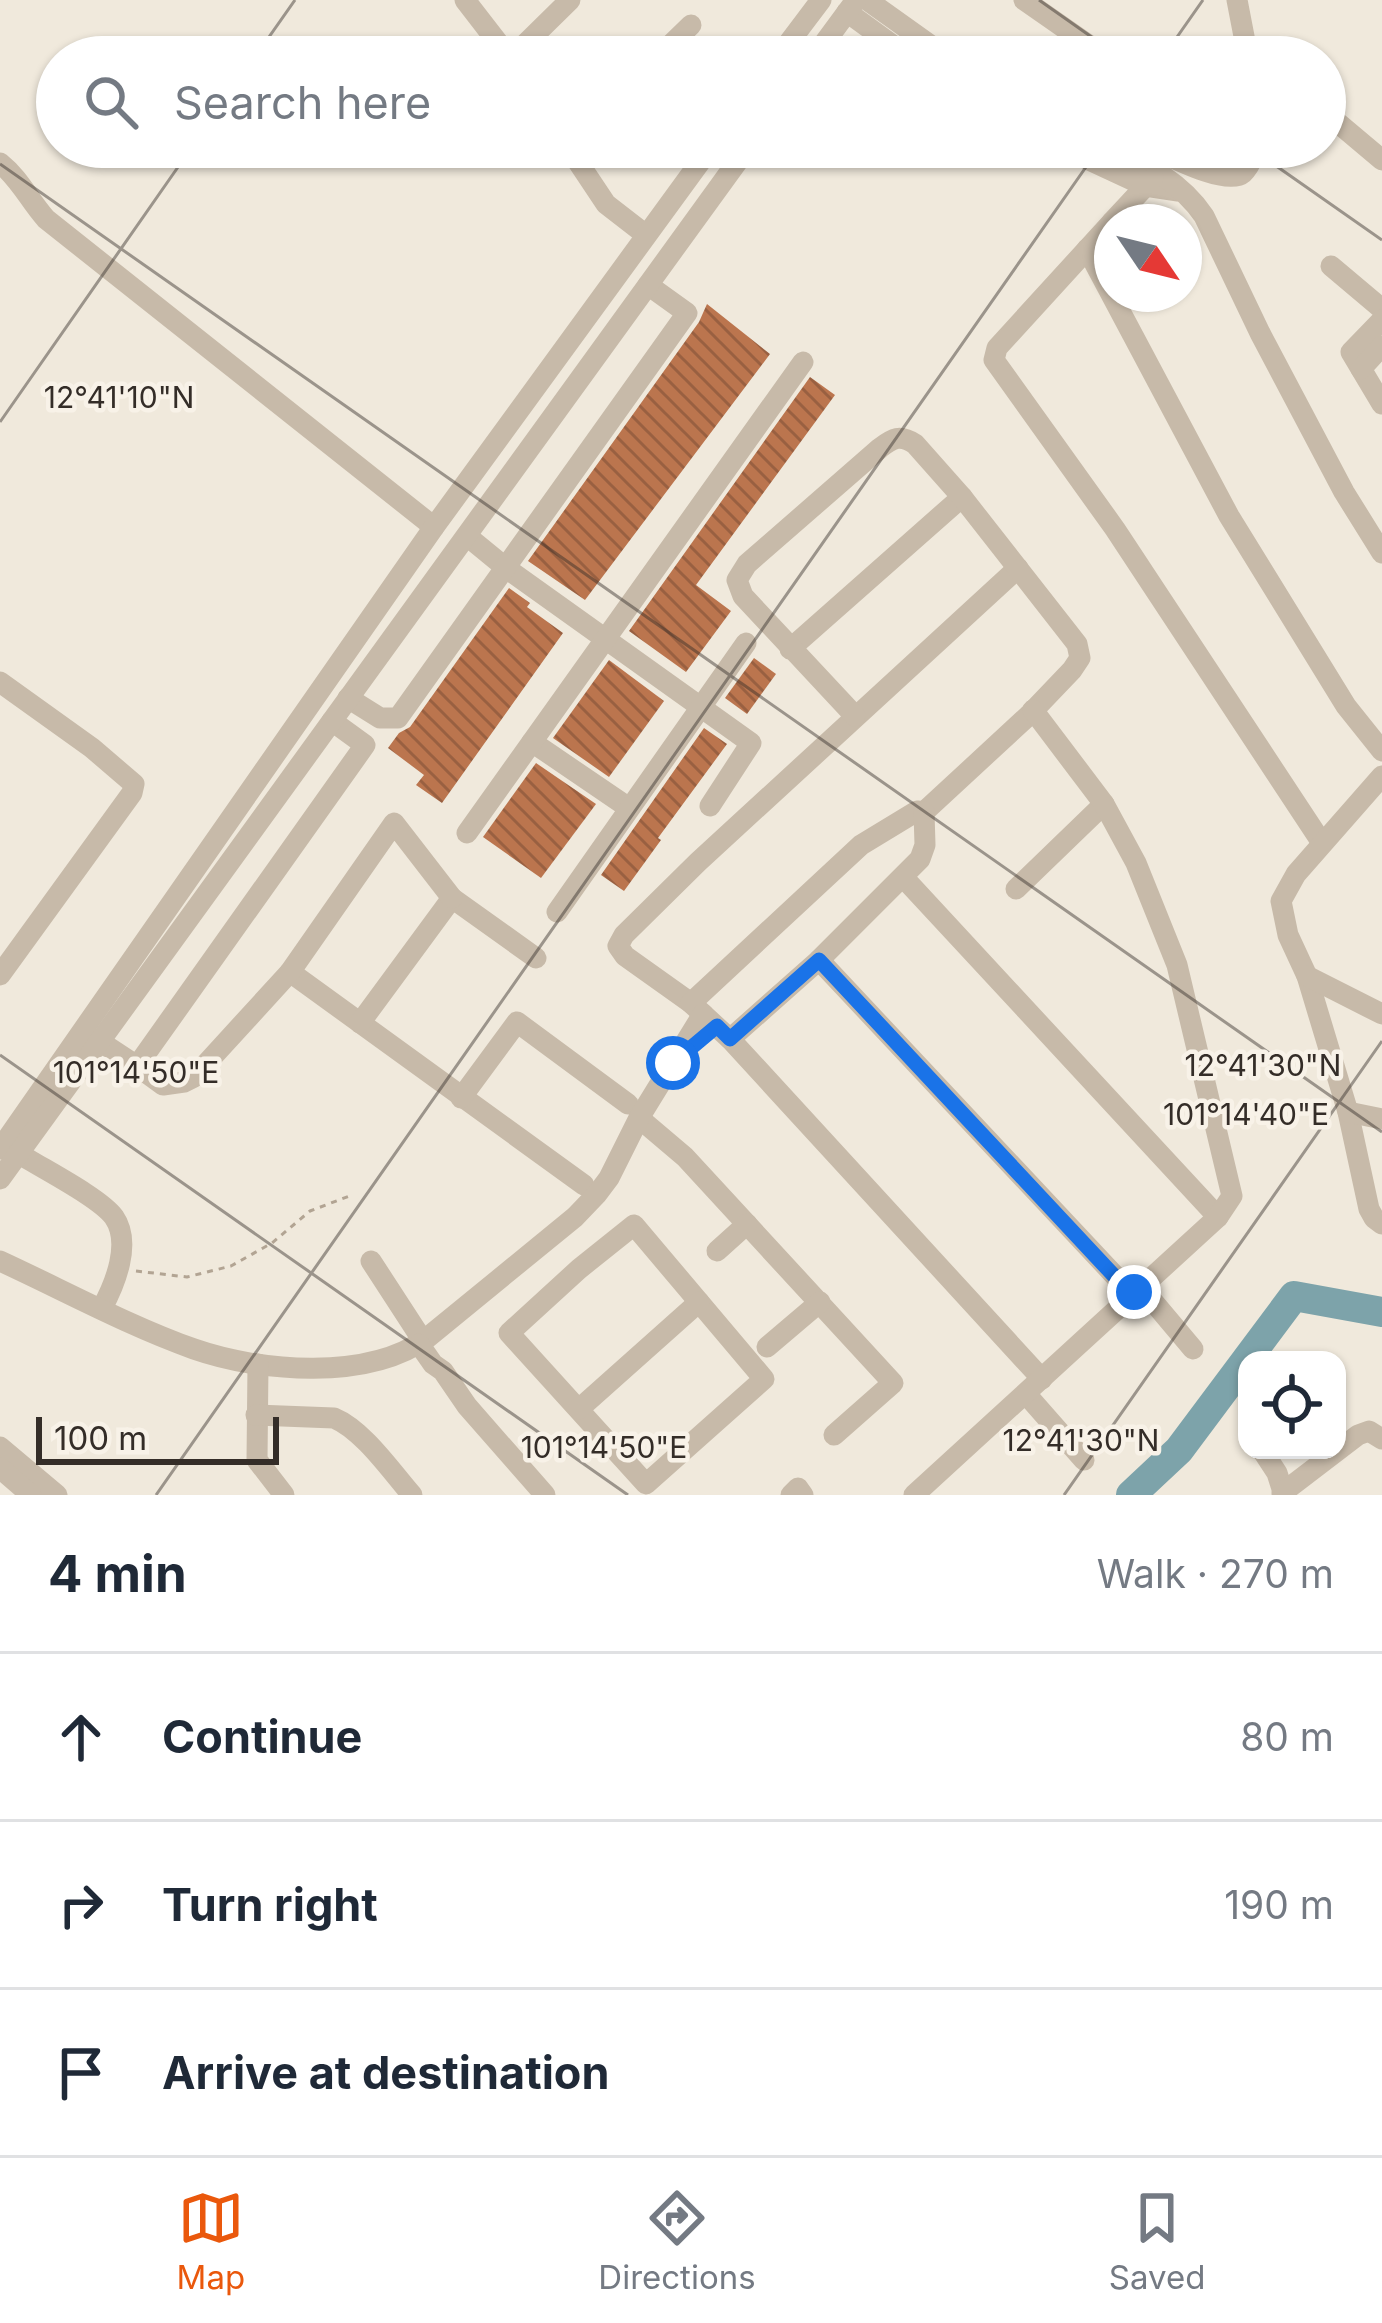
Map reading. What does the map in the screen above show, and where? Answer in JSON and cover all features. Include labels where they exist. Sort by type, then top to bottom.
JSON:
[{"type":"street","points":[[465,0],[494,36]]},
{"type":"street","points":[[533,36],[570,0]]},
{"type":"street","points":[[794,36],[821,0]]},
{"type":"street","points":[[867,0],[918,36]]},
{"type":"street","points":[[1024,0],[1076,36]]},
{"type":"street","points":[[1238,0],[1244,36]]},
{"type":"street","points":[[830,36],[852,6],[886,36]]},
{"type":"street","points":[[680,36],[691,25]]},
{"type":"street","points":[[1346,130],[1382,160]]},
{"type":"street","points":[[0,163],[19,180],[46,218],[434,527]]},
{"type":"street","points":[[582,168],[606,204],[646,235]]},
{"type":"street","points":[[0,1178],[9,1151],[434,527],[695,168]]},
{"type":"street","points":[[9,1151],[99,1041],[733,168]]},
{"type":"street","points":[[1123,168],[1179,191],[1197,206],[1270,353],[1382,554]]},
{"type":"street","points":[[1139,168],[1152,178]]},
{"type":"street","points":[[1200,168],[1225,178],[1235,178],[1248,168]]},
{"type":"street","points":[[1128,204],[1152,178]]},
{"type":"street","points":[[1094,241],[997,348],[994,360],[1114,529],[1322,843]]},
{"type":"street","points":[[1087,249],[1229,516],[1346,706],[1382,751]]},
{"type":"street","points":[[1331,266],[1382,308]]},
{"type":"street","points":[[348,698],[380,718],[398,718],[687,313],[649,285]]},
{"type":"street","points":[[1356,360],[1382,320]]},
{"type":"street","points":[[1356,360],[1382,346]]},
{"type":"street","points":[[1356,360],[1382,404]]},
{"type":"street","points":[[467,832],[803,362]]},
{"type":"street","points":[[549,369],[575,387]]},
{"type":"street","points":[[710,1021],[819,960],[903,877],[920,859],[925,845],[924,812],[1034,710],[1072,670],[1080,654],[1077,644],[962,497],[906,438],[898,437],[880,448],[742,568],[737,580],[739,591],[855,716]]},
{"type":"street","points":[[790,649],[962,497]]},
{"type":"street","points":[[467,536],[751,742],[710,806]]},
{"type":"street","points":[[1018,568],[698,862],[618,946],[710,1021],[1034,1386],[1084,1460]]},
{"type":"street","points":[[557,911],[746,643]]},
{"type":"street","points":[[0,682],[134,784],[0,975]]},
{"type":"street","points":[[914,1495],[1218,1217],[1232,1196],[1178,965],[1136,863],[1104,804],[1034,710]]},
{"type":"street","points":[[141,1061],[365,745],[332,721]]},
{"type":"street","points":[[532,742],[629,808]]},
{"type":"street","points":[[1382,776],[1296,874],[1281,901],[1288,935],[1307,976],[1348,1112],[1369,1209],[1382,1224]]},
{"type":"street","points":[[1016,889],[1104,804]]},
{"type":"street","points":[[0,1262],[196,1349],[258,1364],[345,1367],[400,1354],[423,1341],[575,1217],[620,1159],[634,1111],[861,844],[917,811],[924,812]]},
{"type":"street","points":[[99,1041],[170,1074],[173,1083],[194,1077],[290,972],[394,823],[452,898],[536,958]]},
{"type":"street","points":[[903,877],[1218,1217]]},
{"type":"street","points":[[360,1023],[452,898]]},
{"type":"street","points":[[819,960],[1117,1279],[1137,1289],[1193,1349]]},
{"type":"street","points":[[290,972],[584,1185]]},
{"type":"street","points":[[1307,976],[1382,1014]]},
{"type":"street","points":[[461,1098],[517,1022],[634,1111],[685,1157],[893,1383],[834,1435]]},
{"type":"street","points":[[1348,1112],[1382,1119]]},
{"type":"street","points":[[9,1151],[109,1212],[118,1227],[118,1269],[101,1308]]},
{"type":"street","points":[[717,1251],[747,1223]]},
{"type":"street","points":[[634,1225],[764,1379],[646,1484],[509,1333],[572,1275],[634,1225]]},
{"type":"street","points":[[544,1242],[572,1275]]},
{"type":"street","points":[[371,1261],[433,1364],[545,1495]]},
{"type":"street","points":[[579,1409],[699,1302]]},
{"type":"street","points":[[767,1347],[820,1302]]},
{"type":"street","points":[[258,1364],[257,1460],[284,1495]]},
{"type":"street","points":[[256,1415],[341,1421],[412,1495]]},
{"type":"street","points":[[1268,1459],[1288,1488],[1358,1435],[1369,1431],[1382,1439]]},
{"type":"street","points":[[0,1447],[57,1495]]},
{"type":"street","points":[[0,1468],[31,1495]]},
{"type":"street","points":[[791,1495],[798,1489],[803,1495]]},
{"type":"path","points":[[118,1269],[187,1276],[231,1266],[272,1243],[310,1211],[352,1195]]},
{"type":"building","points":[[707,304],[770,354],[585,600],[528,561],[699,322]]},
{"type":"building","points":[[810,377],[835,395],[696,585],[731,611],[686,672],[629,631]]},
{"type":"building","points":[[509,588],[563,633],[442,803],[416,785],[424,775],[388,748],[410,727]]},
{"type":"building","points":[[754,658],[776,674],[747,714],[725,698]]},
{"type":"building","points":[[609,660],[664,701],[609,777],[553,738]]},
{"type":"building","points":[[704,728],[727,744],[624,891],[601,875]]},
{"type":"building","points":[[536,763],[596,804],[541,878],[483,837]]},
{"type":"waterway","points":[[1131,1495],[1179,1450],[1294,1296],[1382,1312]]},
{"type":"route","points":[[673,1063],[717,1026],[730,1039],[819,960],[1134,1292]]}]
